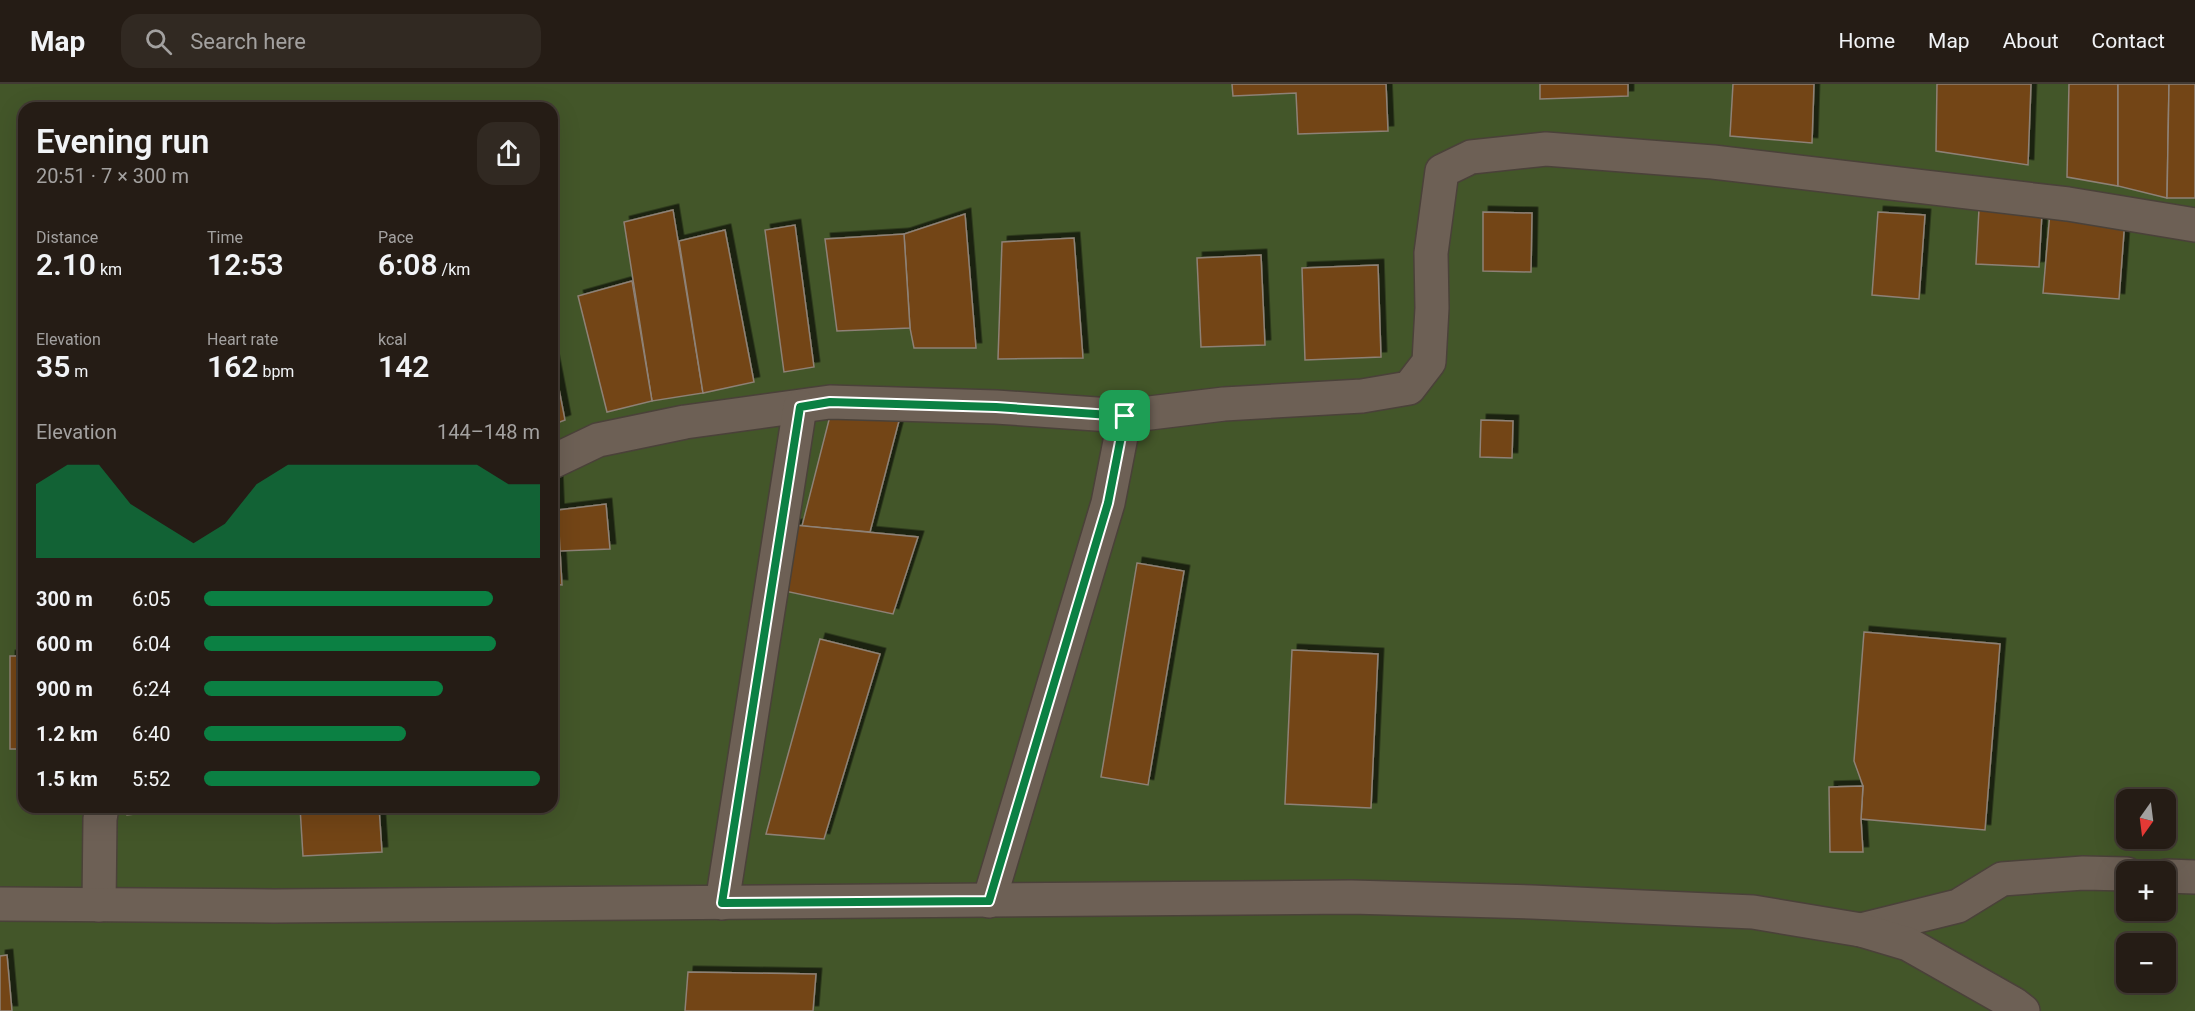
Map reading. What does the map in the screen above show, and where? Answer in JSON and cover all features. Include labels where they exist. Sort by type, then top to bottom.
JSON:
[{"type":"street","points":[[558,459],[598,440],[685,422],[830,402],[996,407],[1125,416],[1224,404],[1362,396],[1409,388],[1429,362],[1432,308],[1431,253],[1442,171],[1471,157],[1546,149],[1713,162],[2068,204],[2195,225]]},
{"type":"street","points":[[722,903],[800,407]]},
{"type":"street","points":[[989,901],[1108,503],[1125,416]]},
{"type":"street","points":[[99,904],[101,813]]},
{"type":"street","points":[[1861,930],[1958,906],[2002,879],[2083,873],[2116,874]]},
{"type":"street","points":[[2176,876],[2195,877]]},
{"type":"street","points":[[0,904],[229,906],[1352,897],[1753,912],[1861,930],[1908,944],[2023,1011]]},
{"type":"green space","points":[[0,84],[2195,84],[2195,1011],[0,1011]]},
{"type":"building","points":[[1232,84],[1386,84],[1388,131],[1298,134],[1296,93],[1233,96]]},
{"type":"building","points":[[1540,84],[1628,84],[1628,96],[1540,99]]},
{"type":"building","points":[[1733,84],[1814,84],[1812,143],[1730,136]]},
{"type":"building","points":[[1937,84],[2031,84],[2028,165],[1936,151]]},
{"type":"building","points":[[2069,84],[2118,84],[2118,186],[2067,177]]},
{"type":"building","points":[[2118,84],[2169,84],[2167,198],[2118,186]]},
{"type":"building","points":[[2169,84],[2195,84],[2195,198],[2167,198]]},
{"type":"building","points":[[1979,209],[2042,212],[2039,267],[1976,264]]},
{"type":"building","points":[[673,210],[703,393],[652,401],[624,222]]},
{"type":"building","points":[[1483,212],[1532,213],[1531,272],[1483,271]]},
{"type":"building","points":[[1878,212],[1925,215],[1919,299],[1872,295]]},
{"type":"building","points":[[2050,212],[2125,219],[2119,299],[2043,293]]},
{"type":"building","points":[[965,214],[976,348],[914,348],[910,328],[904,234]]},
{"type":"building","points":[[795,225],[814,367],[784,372],[765,230]]},
{"type":"building","points":[[725,230],[754,382],[703,393],[679,241]]},
{"type":"building","points":[[904,234],[910,328],[837,331],[825,239]]},
{"type":"building","points":[[1074,238],[1083,358],[998,359],[1002,242]]},
{"type":"building","points":[[1261,255],[1265,345],[1201,347],[1197,258]]},
{"type":"building","points":[[1378,265],[1381,357],[1305,360],[1302,268]]},
{"type":"building","points":[[632,281],[652,401],[607,412],[578,296]]},
{"type":"building","points":[[558,384],[565,420],[558,423]]},
{"type":"building","points":[[831,412],[900,417],[870,532],[802,526]]},
{"type":"building","points":[[1481,420],[1513,421],[1512,458],[1480,457]]},
{"type":"building","points":[[558,499],[562,585],[558,585]]},
{"type":"building","points":[[606,504],[610,549],[560,551],[558,510]]},
{"type":"building","points":[[794,525],[918,537],[893,614],[780,590]]},
{"type":"building","points":[[1137,563],[1184,571],[1148,785],[1101,777]]},
{"type":"building","points":[[1864,632],[2000,644],[1985,830],[1861,819],[1863,786],[1854,761]]},
{"type":"building","points":[[820,639],[880,654],[824,839],[766,834]]},
{"type":"building","points":[[1292,650],[1378,654],[1371,808],[1285,804]]},
{"type":"building","points":[[10,656],[18,656],[18,749],[10,749]]},
{"type":"building","points":[[1863,786],[1861,819],[1863,852],[1830,852],[1829,787]]},
{"type":"building","points":[[300,813],[379,813],[382,852],[303,856]]},
{"type":"building","points":[[7,955],[12,1011],[0,1011],[0,956]]},
{"type":"building","points":[[688,972],[816,974],[813,1011],[685,1011]]},
{"type":"route","points":[[830,402],[996,407],[1125,416],[1108,503],[989,901],[722,903],[800,407],[830,402]]}]
